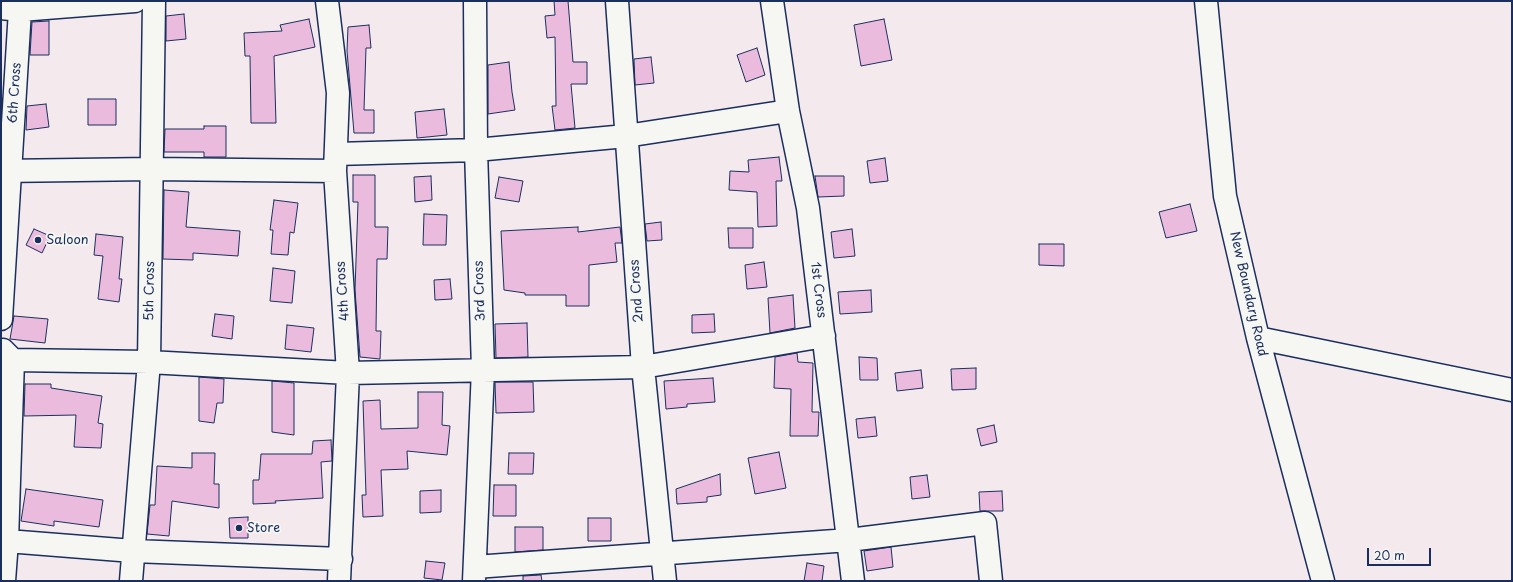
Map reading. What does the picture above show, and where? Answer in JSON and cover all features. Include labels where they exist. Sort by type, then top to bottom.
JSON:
[{"type":"street","points":[[11,9],[135,1]]},
{"type":"street","name":"5th Cross","points":[[131,581],[149,362],[154,1]]},
{"type":"street","name":"4th Cross","points":[[327,1],[338,93],[335,162],[348,373],[339,581]]},
{"type":"street","name":"3rd Cross","points":[[474,574],[483,369],[476,150],[475,1]]},
{"type":"street","name":"2nd Cross","points":[[617,1],[643,367],[665,581]]},
{"type":"street","name":"1st Cross","points":[[772,1],[788,112],[808,208],[853,581]]},
{"type":"street","name":"New Boundary Road","points":[[1206,1],[1226,196],[1258,338],[1323,581]]},
{"type":"street","name":"6th Cross","points":[[1,319],[11,9]]},
{"type":"street","points":[[6,172],[152,169],[335,162],[626,136],[788,112]]},
{"type":"street","points":[[4,581],[7,541],[5,357],[149,362],[348,373],[483,369],[643,367],[824,336]]},
{"type":"street","points":[[1258,338],[1512,390]]},
{"type":"street","points":[[474,574],[663,553],[849,540],[985,522],[991,581]]},
{"type":"street","points":[[7,541],[133,551],[341,559]]},
{"type":"building","points":[[554,1],[568,1],[573,62],[587,62],[587,84],[571,84],[575,128],[555,130],[552,106],[556,106],[555,37],[547,38],[545,16],[555,15]]},
{"type":"building","points":[[184,14],[186,39],[166,41],[166,16]]},
{"type":"building","points":[[309,19],[315,47],[274,56],[276,123],[251,123],[250,56],[245,56],[244,33],[282,31],[280,25]]},
{"type":"building","points":[[884,19],[892,60],[861,66],[854,25]]},
{"type":"building","points":[[49,21],[49,55],[30,55],[32,22]]},
{"type":"building","points":[[369,25],[371,48],[366,48],[364,110],[374,110],[374,133],[354,133],[347,51],[348,27]]},
{"type":"building","points":[[757,48],[765,75],[746,82],[737,55]]},
{"type":"building","points":[[651,57],[654,83],[635,85],[634,59]]},
{"type":"building","points":[[509,62],[515,110],[488,114],[488,65]]},
{"type":"building","points":[[88,99],[116,99],[116,125],[88,125]]},
{"type":"building","points":[[46,104],[49,127],[26,130],[27,106]]},
{"type":"building","points":[[444,109],[447,135],[417,138],[415,112]]},
{"type":"building","points":[[204,126],[226,126],[226,157],[204,157],[204,152],[164,152],[165,129],[204,129]]},
{"type":"building","points":[[779,157],[782,181],[776,181],[777,226],[758,227],[757,192],[729,190],[730,171],[749,172],[748,160]]},
{"type":"building","points":[[885,158],[888,181],[870,183],[867,161]]},
{"type":"building","points":[[353,175],[375,175],[375,227],[388,227],[387,259],[377,259],[376,331],[381,331],[380,359],[360,357],[355,290],[358,202],[353,202]]},
{"type":"building","points":[[431,176],[432,200],[415,202],[414,177]]},
{"type":"building","points":[[815,176],[844,176],[844,196],[818,197]]},
{"type":"building","points":[[499,177],[523,181],[519,202],[495,198]]},
{"type":"building","points":[[164,190],[189,192],[186,227],[240,231],[238,256],[193,253],[193,260],[163,259]]},
{"type":"building","points":[[274,200],[298,203],[294,233],[290,232],[288,255],[271,254],[273,230],[270,230]]},
{"type":"building","points":[[1190,204],[1197,231],[1166,238],[1159,212]]},
{"type":"building","points":[[424,214],[447,215],[446,245],[423,245]]},
{"type":"building","points":[[661,222],[662,240],[647,241],[645,224]]},
{"type":"building","points":[[578,227],[578,232],[620,227],[622,243],[615,243],[617,262],[589,265],[589,306],[566,306],[566,295],[525,295],[525,293],[504,290],[501,231]]},
{"type":"building","points":[[728,228],[753,228],[753,248],[729,248]]},
{"type":"building","name":"Saloon","points":[[34,229],[50,236],[42,253],[26,245]]},
{"type":"building","points":[[852,229],[855,256],[834,258],[831,232]]},
{"type":"building","points":[[96,234],[123,237],[119,279],[122,279],[119,302],[98,299],[103,256],[94,255]]},
{"type":"building","points":[[1039,244],[1064,244],[1064,266],[1039,265]]},
{"type":"building","points":[[764,262],[767,287],[747,289],[745,265]]},
{"type":"building","points":[[273,268],[295,271],[292,303],[270,301]]},
{"type":"building","points":[[450,279],[452,299],[435,300],[434,280]]},
{"type":"building","points":[[871,290],[872,312],[840,314],[838,292]]},
{"type":"building","points":[[793,295],[795,328],[770,333],[768,298]]},
{"type":"building","points":[[215,314],[234,316],[232,339],[212,336]]},
{"type":"building","points":[[714,314],[715,332],[692,333],[692,315]]},
{"type":"building","points":[[14,316],[48,319],[45,343],[10,339]]},
{"type":"building","points":[[527,323],[528,357],[496,358],[495,324]]},
{"type":"building","points":[[287,325],[314,328],[311,352],[285,349]]},
{"type":"building","points":[[797,353],[798,362],[813,363],[812,412],[819,412],[818,436],[790,436],[791,389],[774,388],[775,357]]},
{"type":"building","points":[[859,357],[877,358],[878,380],[860,380]]},
{"type":"building","points":[[976,368],[976,389],[952,390],[951,369]]},
{"type":"building","points":[[921,370],[923,388],[897,391],[895,373]]},
{"type":"building","points":[[199,377],[224,379],[223,403],[217,403],[214,423],[199,421]]},
{"type":"building","points":[[713,378],[715,402],[687,404],[687,407],[666,409],[664,381]]},
{"type":"building","points":[[272,381],[294,383],[294,435],[272,432]]},
{"type":"building","points":[[495,382],[533,382],[534,412],[496,413]]},
{"type":"building","points":[[25,384],[51,384],[51,388],[102,396],[98,423],[103,424],[101,448],[74,447],[76,415],[24,416]]},
{"type":"building","points":[[418,392],[443,392],[442,425],[450,426],[447,455],[407,451],[408,469],[381,470],[383,516],[363,517],[362,495],[366,495],[363,401],[380,400],[381,429],[418,428]]},
{"type":"building","points":[[875,417],[877,436],[858,438],[856,419]]},
{"type":"building","points":[[994,425],[997,442],[981,446],[977,429]]},
{"type":"building","points":[[331,440],[332,461],[321,462],[323,498],[253,504],[253,480],[259,480],[261,454],[312,454],[313,441]]},
{"type":"building","points":[[779,452],[786,488],[755,494],[748,458]]},
{"type":"building","points":[[192,453],[215,453],[214,484],[219,484],[219,508],[172,501],[169,536],[147,534],[150,505],[155,505],[157,466],[192,468]]},
{"type":"building","points":[[509,453],[534,453],[533,474],[508,474]]},
{"type":"building","points":[[720,474],[721,495],[707,497],[707,502],[677,504],[676,489]]},
{"type":"building","points":[[927,475],[930,497],[912,499],[910,477]]},
{"type":"building","points":[[494,485],[516,485],[516,516],[493,516]]},
{"type":"building","points":[[26,489],[103,500],[99,527],[54,521],[54,526],[21,521]]},
{"type":"building","points":[[441,490],[441,512],[420,513],[420,491]]},
{"type":"building","points":[[1002,491],[1003,511],[980,511],[979,492]]},
{"type":"building","name":"Store","points":[[248,517],[248,538],[230,538],[229,518]]},
{"type":"building","points":[[588,518],[611,518],[611,541],[588,541]]},
{"type":"building","points":[[515,527],[543,527],[543,550],[515,552]]},
{"type":"building","points":[[891,547],[893,567],[867,571],[864,551]]},
{"type":"building","points":[[426,561],[445,563],[442,580],[424,578]]},
{"type":"building","points":[[807,563],[824,566],[822,581],[804,581]]},
{"type":"building","points":[[541,575],[542,581],[523,581],[523,576]]},
{"type":"place","name":"Saloon","points":[[38,240]]},
{"type":"place","name":"Store","points":[[239,528]]}]
